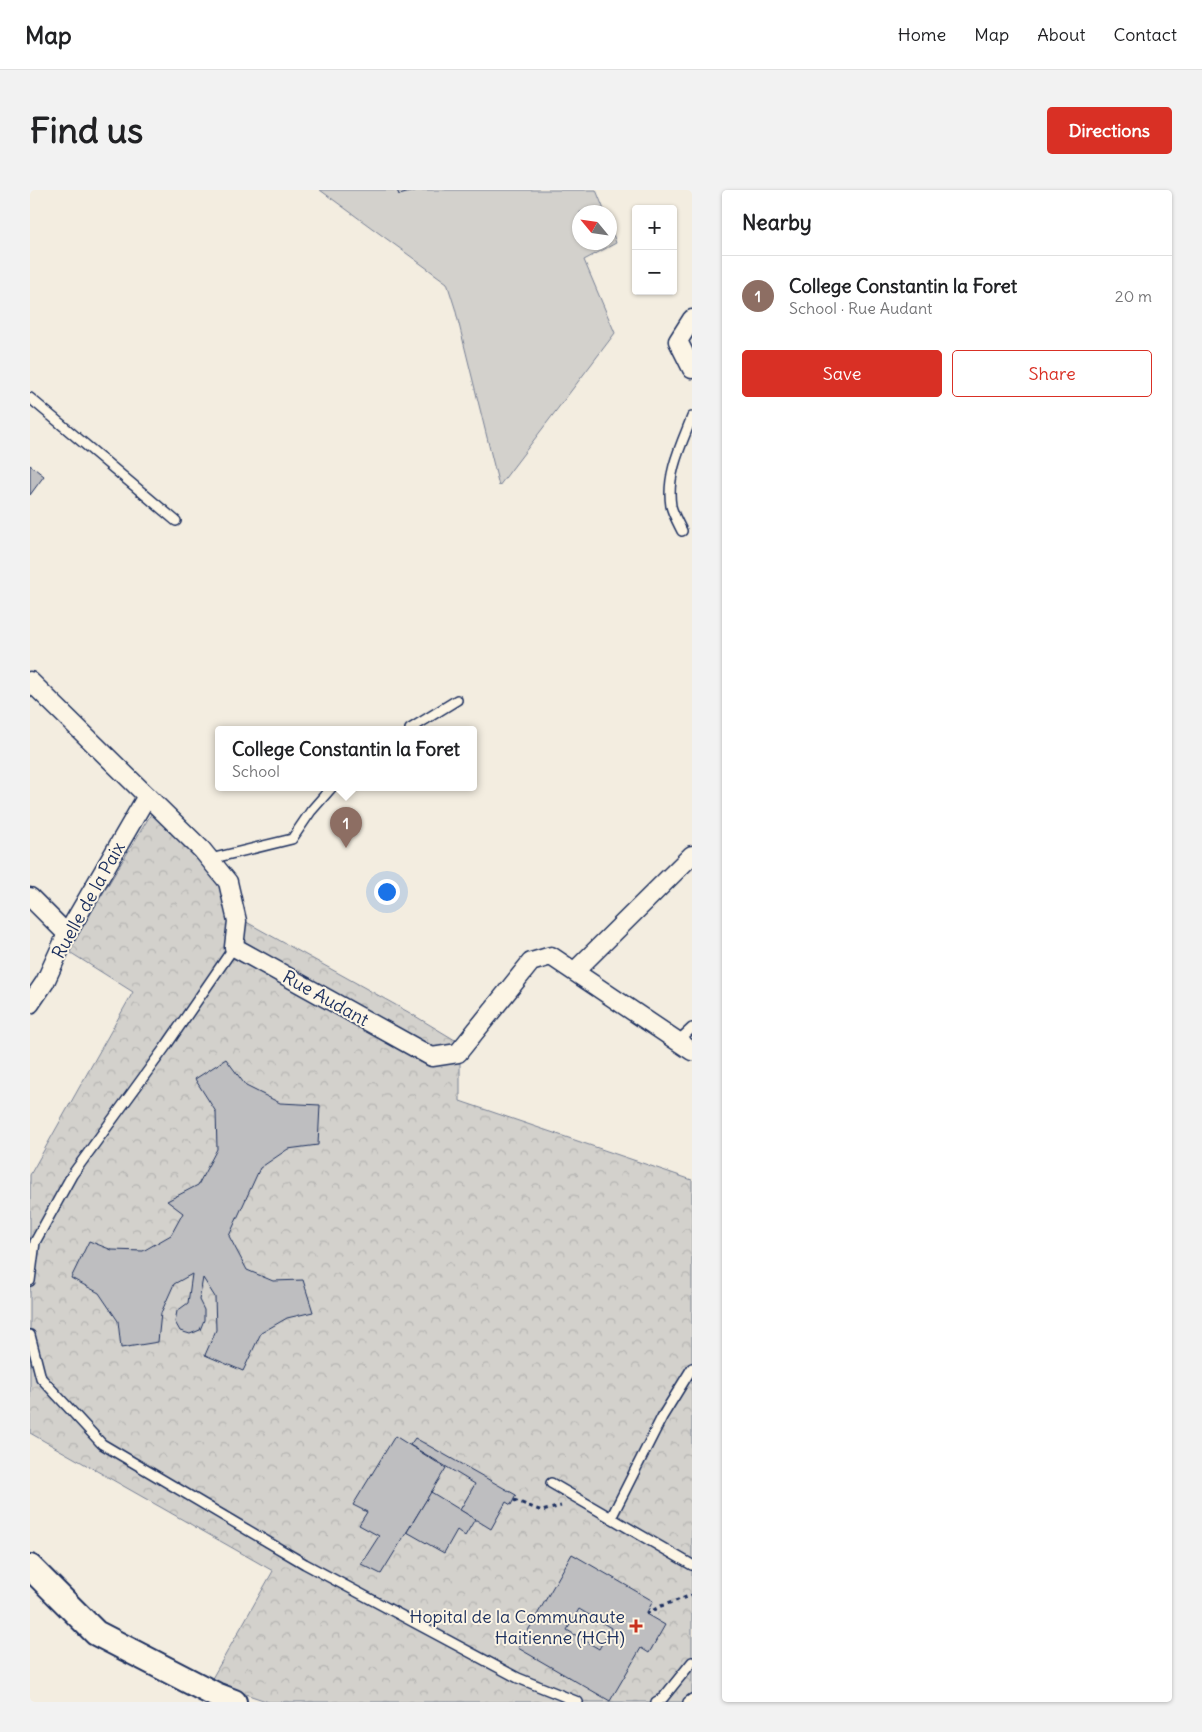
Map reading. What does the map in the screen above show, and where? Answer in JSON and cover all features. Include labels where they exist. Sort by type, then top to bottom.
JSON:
[{"type":"street","points":[[692,319],[678,342],[692,369]]},
{"type":"street","points":[[30,681],[210,859],[228,882],[237,921],[234,947]]},
{"type":"street","name":"Ruelle de la Paix","points":[[30,1004],[44,982],[67,934],[147,796]]},
{"type":"street","points":[[575,971],[692,855]]},
{"type":"street","points":[[30,897],[67,934]]},
{"type":"street","name":"Rue Audant","points":[[234,947],[432,1057],[458,1053],[531,962],[551,956],[685,1046]]},
{"type":"street","points":[[30,1567],[96,1633],[216,1695],[234,1702]]},
{"type":"lane","points":[[30,398],[176,521]]},
{"type":"lane","points":[[682,531],[672,508],[670,490],[674,466],[692,417]]},
{"type":"lane","points":[[415,726],[457,700]]},
{"type":"lane","points":[[210,859],[292,839],[311,811],[328,791]]},
{"type":"lane","points":[[30,1281],[35,1242],[72,1175],[166,1046],[234,947]]},
{"type":"lane","points":[[685,1046],[692,1028]]},
{"type":"lane","points":[[30,1335],[41,1378],[102,1444],[313,1568],[518,1678],[578,1702]]},
{"type":"lane","points":[[611,1518],[662,1417],[692,1368]]},
{"type":"lane","points":[[551,1483],[692,1565]]},
{"type":"lane","points":[[656,1702],[663,1698],[692,1662]]},
{"type":"lane","points":[[688,1702],[692,1700]]},
{"type":"path","points":[[514,1500],[542,1511]]},
{"type":"path","points":[[646,1614],[660,1606],[692,1595]]},
{"type":"green space","points":[[320,190],[596,190],[602,205],[572,205],[572,250],[603,250],[584,260],[615,333],[499,486],[455,308],[447,283]]},
{"type":"green space","points":[[151,814],[209,856],[241,919],[460,1043],[460,1101],[692,1180],[692,1702],[269,1702],[210,1682],[273,1571],[30,1433],[30,1175],[133,992],[68,951]]},
{"type":"building","points":[[397,190],[418,190],[399,195]]},
{"type":"building","points":[[30,465],[44,476],[30,495]]},
{"type":"building","points":[[226,1059],[246,1086],[280,1103],[320,1105],[318,1145],[288,1149],[260,1168],[229,1236],[247,1270],[273,1281],[303,1280],[313,1312],[287,1318],[261,1333],[243,1371],[205,1355],[216,1330],[215,1297],[203,1278],[199,1300],[204,1310],[204,1320],[200,1330],[190,1334],[180,1331],[175,1322],[177,1311],[188,1303],[192,1274],[174,1284],[161,1313],[158,1342],[121,1348],[118,1321],[99,1293],[71,1278],[89,1241],[112,1250],[143,1251],[171,1235],[183,1213],[167,1201],[198,1185],[217,1149],[216,1112],[195,1079]]},
{"type":"building","points":[[395,1436],[446,1468],[381,1574],[361,1564],[379,1536],[359,1525],[367,1512],[353,1505]]},
{"type":"building","points":[[415,1438],[516,1495],[511,1505],[506,1502],[491,1529],[460,1510],[475,1484],[410,1445]]},
{"type":"building","points":[[431,1492],[475,1519],[465,1536],[457,1530],[444,1553],[407,1532]]},
{"type":"building","name":"Hopital de la Communaute Haitienne (HCH)","points":[[572,1554],[653,1601],[646,1614],[665,1625],[649,1653],[641,1648],[610,1701],[518,1648]],"holes":[[[579,1609],[611,1628],[599,1649],[567,1630]]]},
{"type":"place","name":"College Constantin la Foret","points":[[346,848]]},
{"type":"place","name":"Hopital de la Communaute Haitienne (HCH)","points":[[636,1626]]}]
